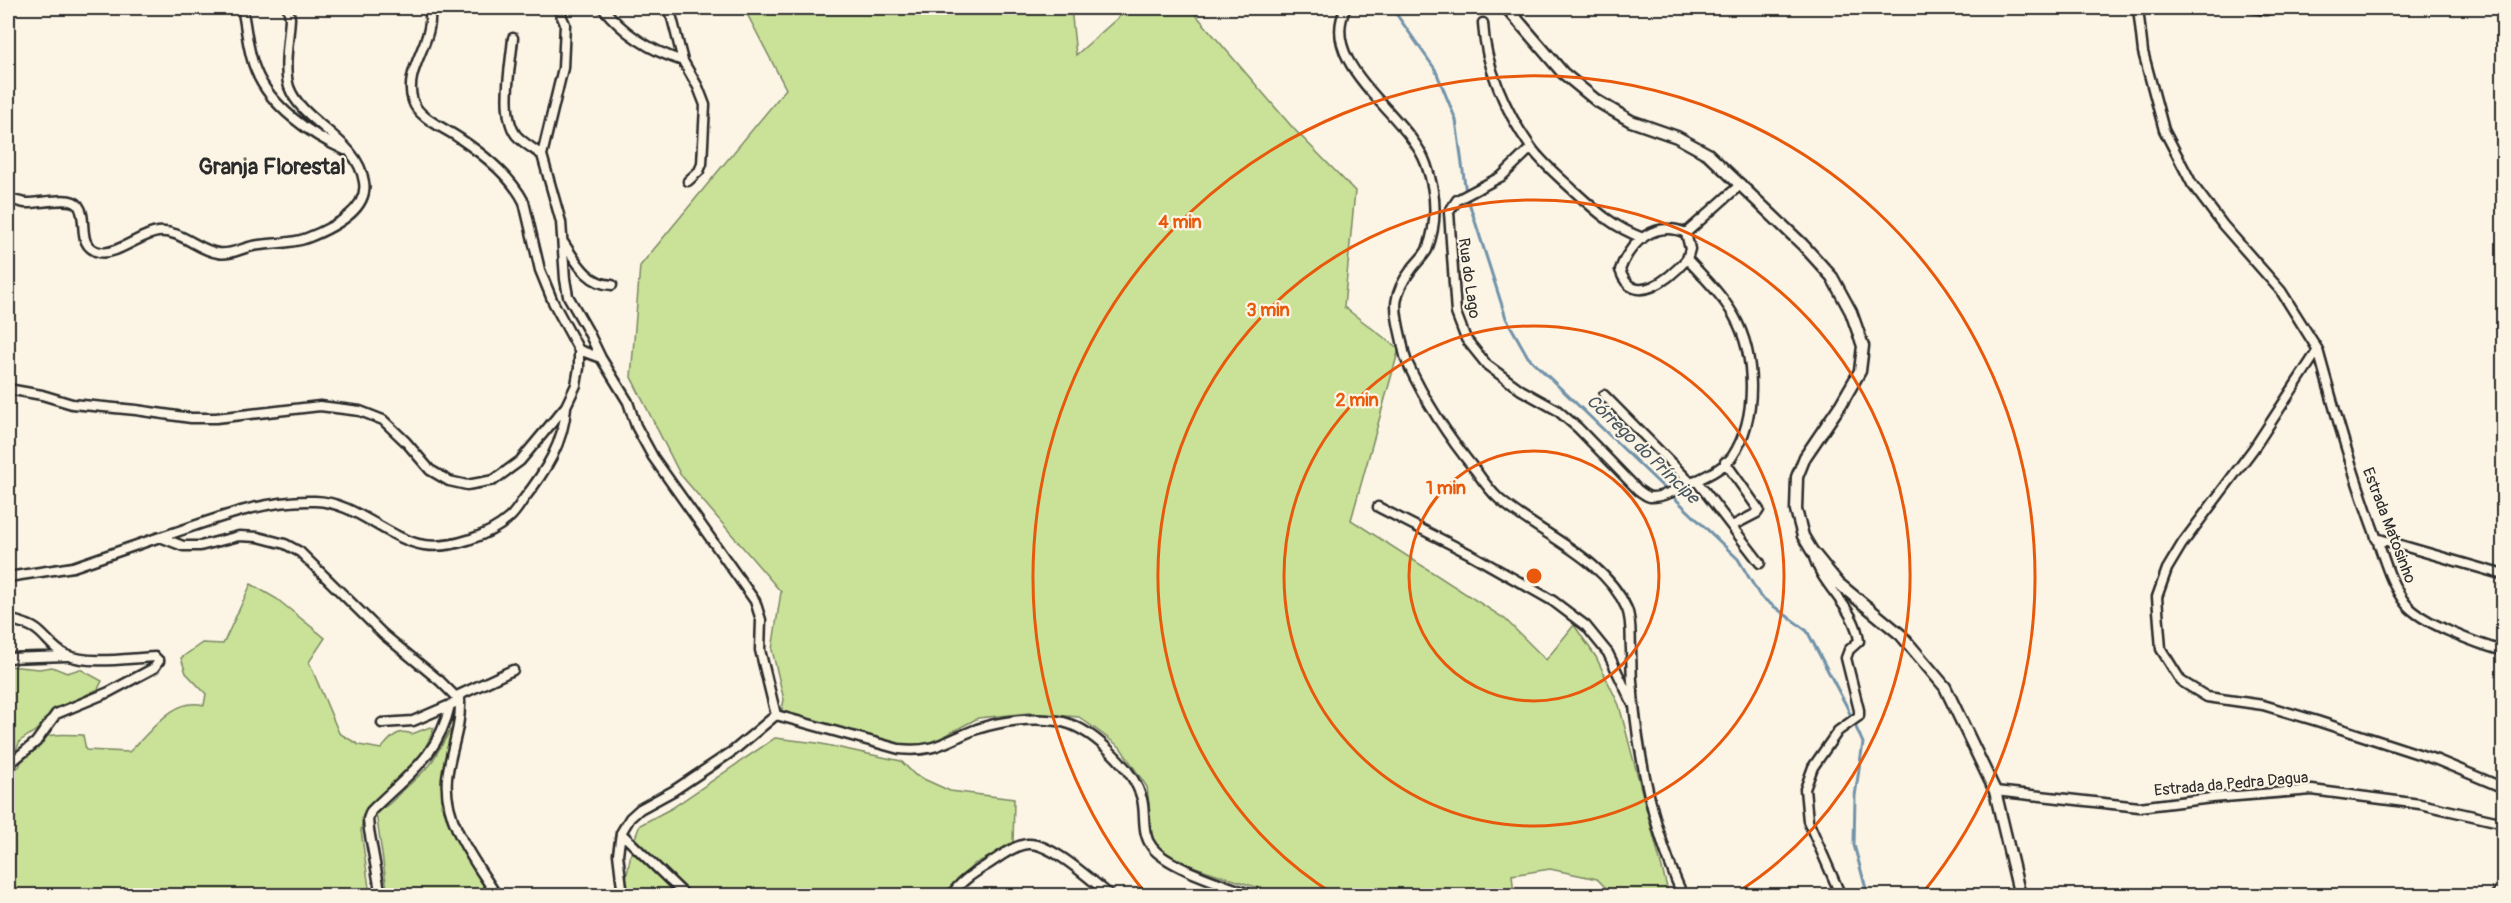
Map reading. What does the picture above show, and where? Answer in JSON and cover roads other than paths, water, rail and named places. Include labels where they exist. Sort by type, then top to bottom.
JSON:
[{"type":"street","points":[[242,8],[249,50],[256,72],[268,93],[299,123],[331,144],[351,152]]},
{"type":"street","points":[[8,198],[24,203],[68,200],[76,203],[81,209],[82,230],[86,243],[96,251],[106,253],[159,231],[172,233],[218,253],[234,253],[249,246],[306,238],[352,214],[361,202],[365,190],[364,179],[351,152],[296,100],[289,85],[288,8]]},
{"type":"street","points":[[8,389],[42,395],[72,404],[191,418],[216,418],[320,406],[360,411],[383,420],[430,470],[448,481],[467,485],[494,480],[520,461],[566,406],[576,385],[579,350],[553,302],[540,270],[524,202],[520,194],[492,164],[461,139],[421,113],[413,102],[411,85],[431,23],[429,8]]},
{"type":"street","points":[[558,8],[565,24],[562,69],[542,155],[561,222],[568,296],[601,358],[628,402],[636,426],[652,457],[755,601],[761,620],[760,650],[776,715]]},
{"type":"street","points":[[603,8],[633,38],[663,55],[683,62]]},
{"type":"street","points":[[667,8],[672,18],[683,62],[698,87],[705,105],[702,164],[699,171],[688,181]]},
{"type":"street","points":[[1346,8],[1340,19],[1339,32],[1350,65],[1386,108],[1425,162],[1435,201],[1432,234],[1425,253],[1410,270],[1396,294],[1395,311],[1406,360],[1432,408],[1460,452],[1496,496],[1522,519],[1565,543],[1610,583],[1626,607],[1631,621],[1634,706],[1646,782],[1663,846],[1683,896]]},
{"type":"street","points":[[1507,8],[1563,73],[1597,101],[1631,121],[1677,137],[1708,154],[1741,184],[1832,277],[1851,312],[1863,346],[1860,371],[1805,458],[1797,477],[1796,510],[1803,536],[1838,583],[1901,635],[1945,687],[1995,791],[2020,896]]},
{"type":"street","name":"Estrada Matosinho","points":[[2138,8],[2143,52],[2164,130],[2192,184],[2223,225],[2281,291],[2318,350],[2356,484],[2393,582],[2406,604],[2421,618],[2504,651]]},
{"type":"street","points":[[2255,8],[2266,10],[2270,8]]},
{"type":"street","points":[[1483,23],[1484,42],[1506,107],[1531,148],[1598,213],[1620,229],[1643,238]]},
{"type":"street","points":[[513,38],[509,87],[510,121],[518,138],[542,155]]},
{"type":"street","name":"Rua do Lago","points":[[1531,148],[1502,176],[1457,200],[1449,212],[1448,229],[1456,313],[1466,339],[1487,365],[1521,390],[1557,410],[1578,428],[1638,490],[1650,497],[1693,482]]},
{"type":"street","points":[[1686,232],[1741,184]]},
{"type":"street","points":[[1668,227],[1686,232],[1690,249],[1687,259],[1659,282],[1644,290],[1632,289],[1624,281],[1620,270],[1630,248],[1643,238],[1668,227]]},
{"type":"street","points":[[563,241],[582,270],[591,279],[612,285]]},
{"type":"street","points":[[1687,259],[1733,314],[1746,342],[1750,379],[1749,408],[1743,436],[1730,459],[1693,482]]},
{"type":"street","points":[[579,350],[601,358]]},
{"type":"street","points":[[2318,350],[2254,448],[2182,544],[2167,569],[2157,597],[2161,649],[2181,681],[2207,697],[2263,705],[2317,721],[2437,760],[2504,788]]},
{"type":"street","points":[[1604,395],[1693,482],[1732,526],[1760,563]]},
{"type":"street","points":[[8,576],[73,567],[160,537],[272,503],[317,501],[352,509],[396,534],[422,544],[437,546],[456,542],[488,532],[510,518],[544,473],[565,423],[566,406]]},
{"type":"street","points":[[1725,462],[1759,510],[1732,526]]},
{"type":"street","points":[[1378,507],[1470,554],[1561,607],[1586,626],[1608,653],[1634,706]]},
{"type":"street","points":[[160,537],[183,546],[200,546],[239,536],[258,537],[285,544],[300,552],[383,634],[458,698],[461,720],[447,778],[448,805],[465,845],[497,896]]},
{"type":"street","points":[[2376,538],[2504,575]]},
{"type":"street","points":[[1812,551],[1817,570],[1857,626],[1859,641],[1849,650],[1846,658],[1859,710],[1852,722],[1838,731],[1813,767],[1805,789],[1808,821],[1841,896]]},
{"type":"street","points":[[8,618],[33,627],[46,638],[53,648],[67,656]]},
{"type":"street","points":[[8,658],[67,656],[97,660],[155,657],[159,661],[154,668],[109,692],[56,714],[36,742],[8,765]]},
{"type":"street","points":[[382,723],[413,721],[450,705],[458,698],[513,670]]},
{"type":"street","points":[[381,896],[368,819],[371,811],[406,780],[435,746],[450,705]]},
{"type":"street","points":[[623,896],[618,854],[621,833],[630,818],[640,809],[673,791],[733,751],[776,715]]},
{"type":"street","points":[[776,715],[898,749],[916,751],[941,746],[977,729],[1030,718],[1060,721],[1080,728],[1109,750],[1133,778],[1142,799],[1146,837],[1153,849],[1167,860],[1255,896]]},
{"type":"street","name":"Estrada da Pedra Dagua","points":[[1995,791],[2139,807],[2212,798],[2312,790],[2420,804],[2504,823]]},
{"type":"street","points":[[621,833],[686,896]]},
{"type":"street","points":[[951,896],[969,877],[1008,852],[1026,844],[1043,848],[1062,858],[1111,896]]},
{"type":"street","points":[[2495,896],[2504,886]]},
{"type":"waterway","name":"Córrego do Príncipe","points":[[1392,8],[1435,69],[1456,120],[1466,193],[1506,318],[1528,357],[1738,559],[1760,596],[1807,631],[1863,743],[1855,796],[1854,845],[1868,896]]},
{"type":"district","name":"Granja Florestal","points":[[272,166]]}]
